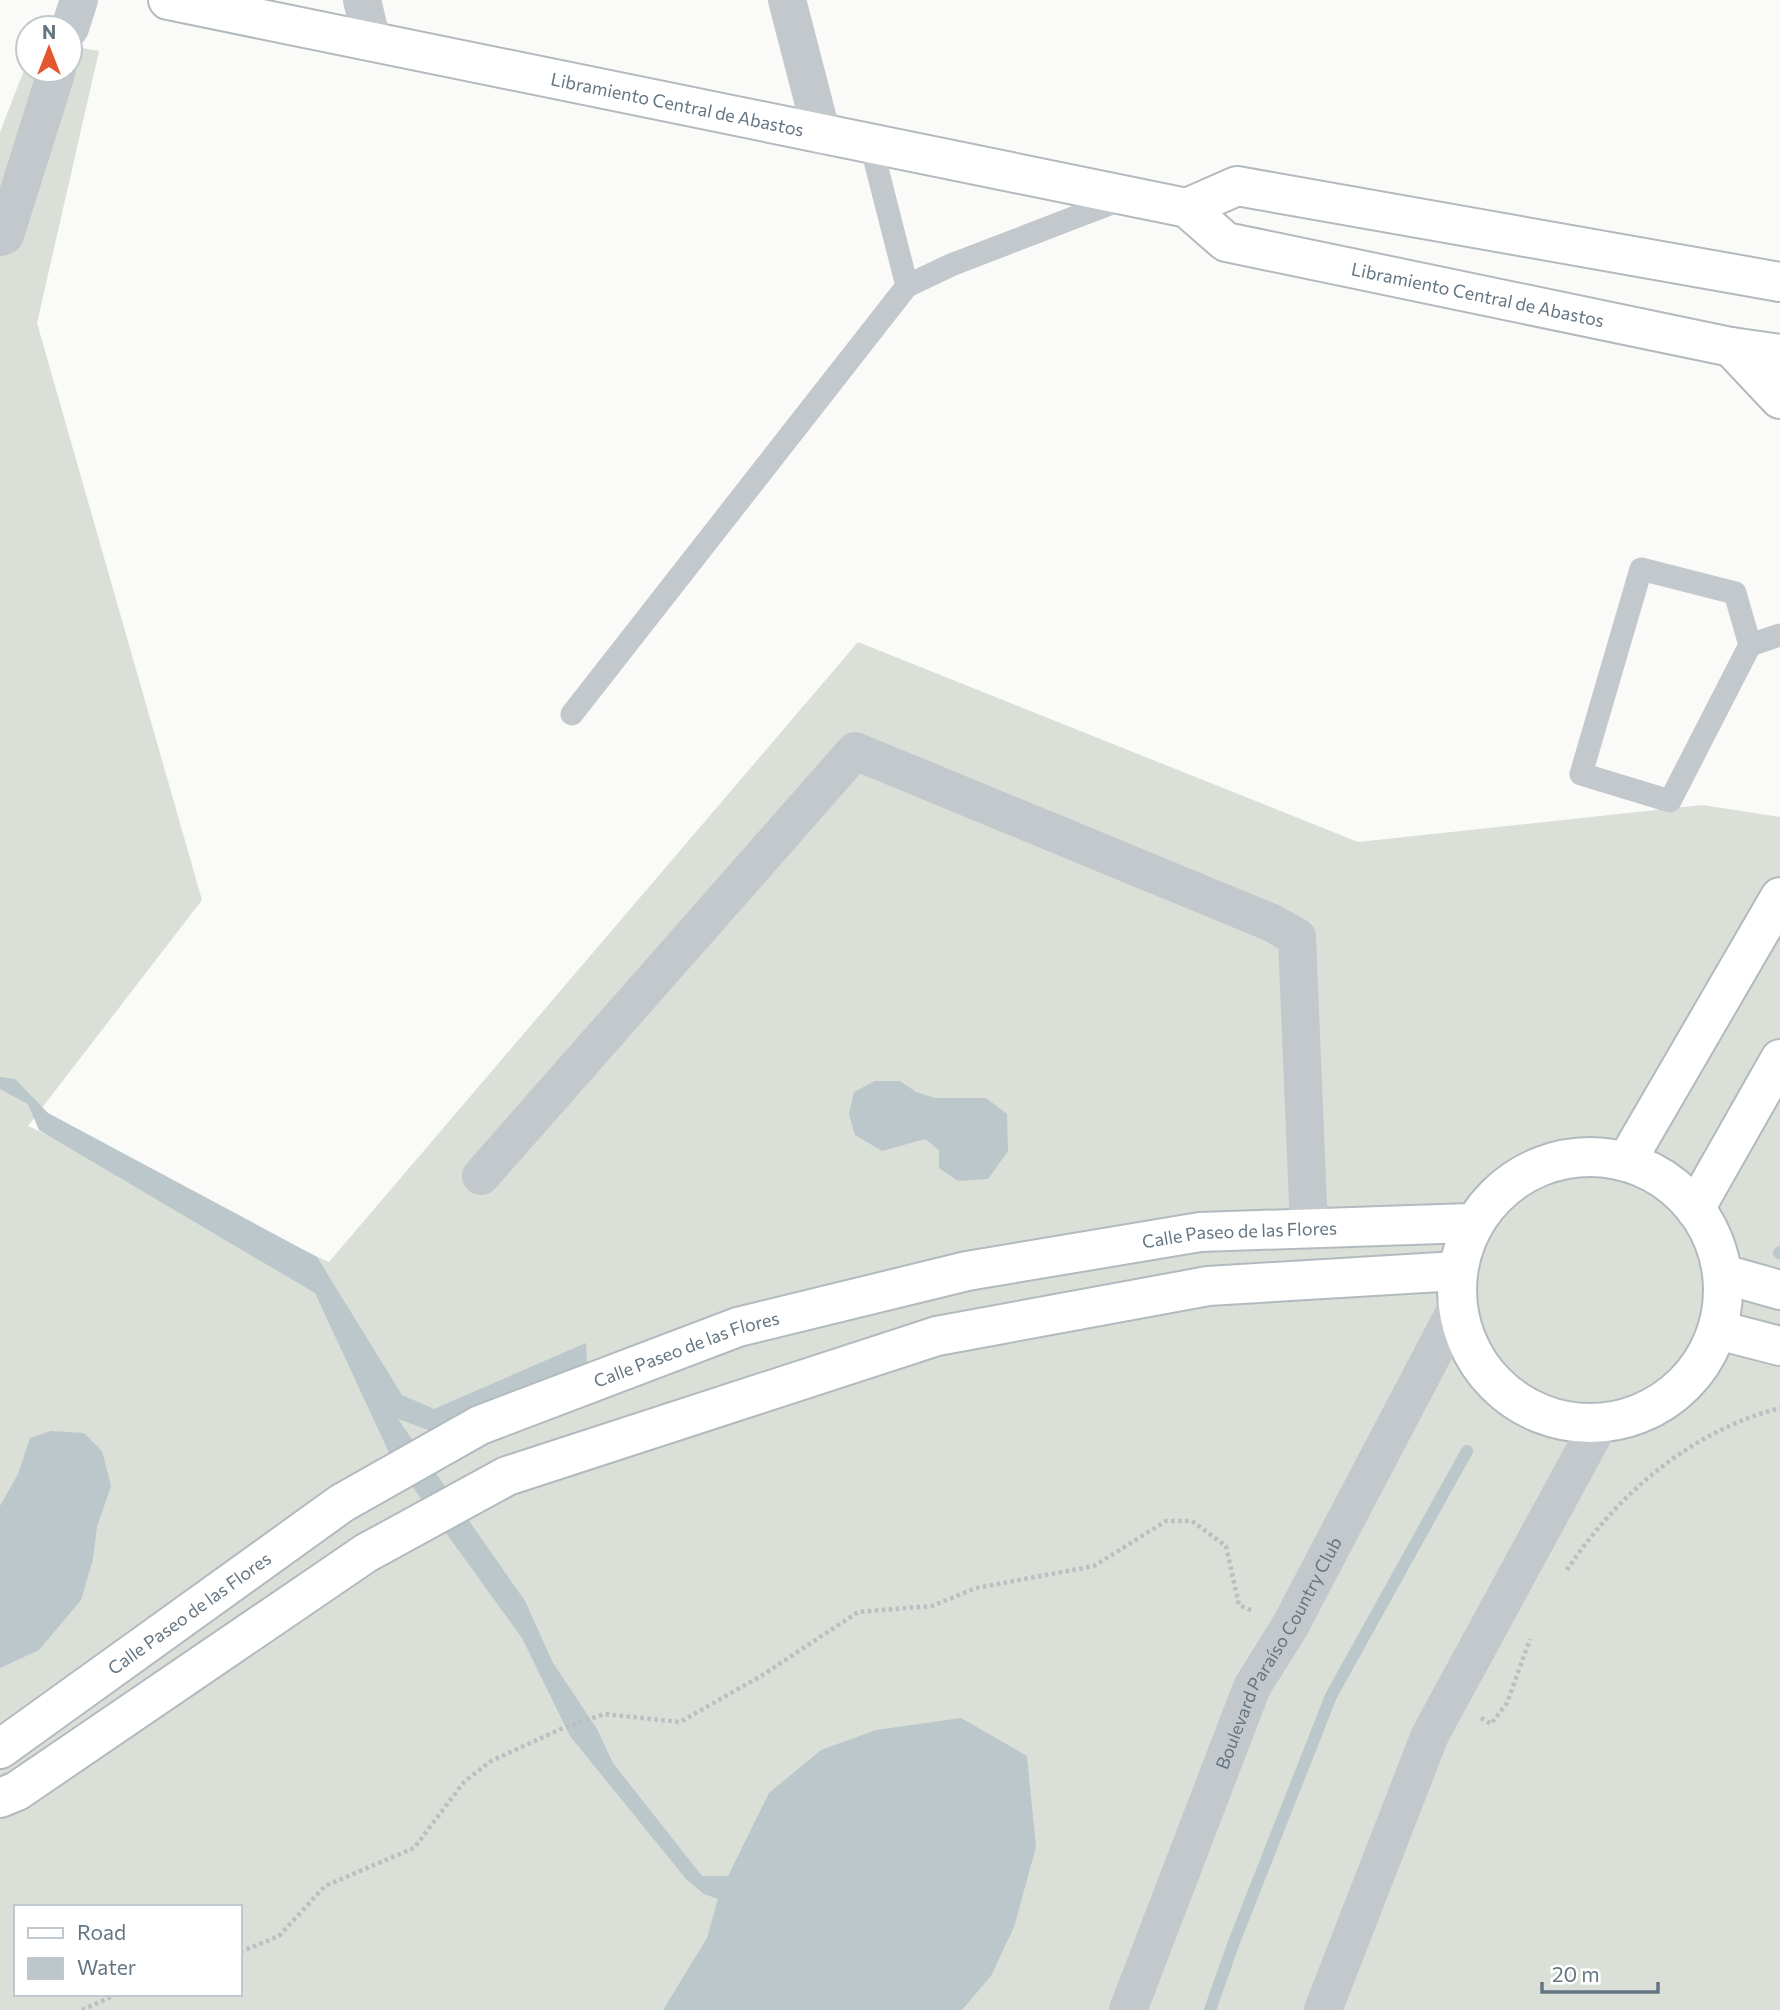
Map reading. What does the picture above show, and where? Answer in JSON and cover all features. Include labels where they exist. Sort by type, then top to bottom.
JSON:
[{"type":"street","name":"Libramiento Central de Abastos","points":[[168,0],[1187,208],[1226,242],[1731,347],[1780,354]]},
{"type":"street","points":[[362,0],[372,42]]},
{"type":"street","points":[[787,0],[822,135]]},
{"type":"street","points":[[0,237],[5,235],[53,84]]},
{"type":"street","points":[[1187,208],[1237,186],[1780,282]]},
{"type":"street","points":[[1731,347],[1780,399]]},
{"type":"street","points":[[481,1176],[855,751],[1272,923],[1297,937],[1309,1228]]},
{"type":"street","points":[[1626,1162],[1780,897]]},
{"type":"street","points":[[1695,1209],[1780,1059]]},
{"type":"street","points":[[1589,1158],[1626,1162],[1664,1180],[1695,1209],[1727,1275],[1718,1330],[1700,1366],[1673,1395],[1638,1415],[1599,1423],[1558,1420],[1520,1404],[1489,1378],[1457,1289],[1471,1223],[1518,1178],[1552,1163],[1589,1158]]},
{"type":"street","name":"Calle Paseo de las Flores","points":[[0,1749],[342,1503],[480,1425],[738,1328],[967,1272],[1200,1232],[1471,1223]]},
{"type":"street","points":[[1727,1275],[1780,1290]]},
{"type":"street","points":[[0,1798],[17,1791],[366,1553],[508,1476],[937,1336],[1208,1286],[1457,1289]]},
{"type":"street","name":"Boulevard Paraíso Country Club","points":[[1128,2010],[1252,1687],[1290,1626],[1457,1289]]},
{"type":"street","points":[[854,1299],[866,1358]]},
{"type":"street","points":[[1718,1330],[1780,1346]]},
{"type":"street","points":[[1322,2010],[1430,1735],[1599,1423]]},
{"type":"lane","points":[[871,145],[907,286]]},
{"type":"lane","points":[[572,714],[907,286],[951,265],[1128,197]]},
{"type":"lane","points":[[1750,645],[1735,593],[1641,569],[1581,774],[1670,802],[1750,645],[1780,635]]},
{"type":"path","points":[[1561,1579],[1590,1535],[1640,1482],[1743,1417],[1780,1408]]},
{"type":"path","points":[[242,1951],[279,1936],[325,1886],[414,1848],[464,1782],[491,1761],[561,1729],[604,1714],[680,1723],[761,1676],[858,1612],[932,1606],[976,1588],[1094,1566],[1166,1521],[1192,1521],[1226,1546],[1239,1605],[1290,1626]]},
{"type":"path","points":[[1450,1700],[1491,1724],[1507,1703],[1536,1626]]},
{"type":"path","points":[[82,2010],[113,1996]]},
{"type":"shaded area","points":[[84,48],[99,51],[37,323],[202,900],[28,1126],[329,1262],[858,642],[1358,842],[1702,805],[1780,817],[1780,2010],[0,2010],[0,132],[19,84],[84,84]]},
{"type":"water","points":[[0,1077],[15,1079],[48,1113],[317,1257],[402,1395],[434,1409],[586,1343],[587,1366],[431,1431],[398,1419],[525,1601],[553,1663],[597,1729],[613,1763],[702,1876],[728,1876],[769,1793],[821,1750],[876,1730],[961,1718],[1027,1756],[1036,1847],[1014,1927],[991,1976],[962,2010],[663,2010],[707,1938],[718,1899],[704,1894],[686,1879],[570,1736],[522,1638],[391,1457],[315,1293],[39,1130],[28,1104],[0,1089]]},
{"type":"water","points":[[875,1081],[900,1081],[916,1092],[935,1098],[986,1098],[1007,1114],[1008,1151],[988,1179],[958,1181],[939,1168],[939,1150],[925,1139],[882,1151],[855,1135],[849,1114],[854,1092]]},
{"type":"water","points":[[51,1431],[84,1433],[102,1451],[111,1486],[97,1527],[93,1559],[81,1600],[39,1650],[0,1668],[0,1506],[18,1474],[30,1438]]},
{"type":"waterway","points":[[1210,2010],[1331,1696],[1467,1451]]}]
